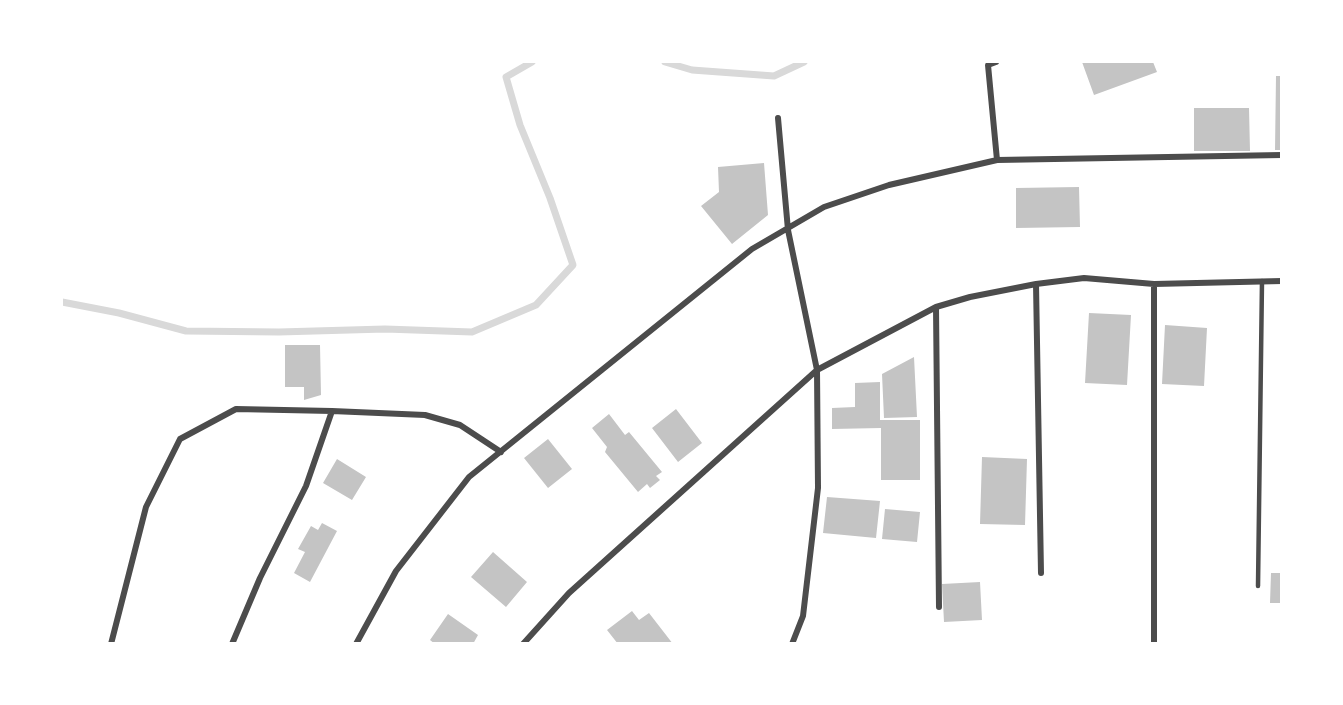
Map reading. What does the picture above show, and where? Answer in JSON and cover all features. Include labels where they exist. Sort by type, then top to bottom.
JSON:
[{"type":"street","points":[[996,62],[988,65],[997,160]]},
{"type":"street","points":[[778,118],[788,230],[817,370],[818,488],[803,616],[792,644]]},
{"type":"street","points":[[356,644],[396,571],[469,477],[752,249],[824,207],[889,185],[997,160],[1281,155]]},
{"type":"street","points":[[524,644],[569,593],[817,370],[936,307],[970,297],[1036,284],[1084,278],[1154,284],[1281,281]]},
{"type":"street","points":[[1036,284],[1041,573]]},
{"type":"street","points":[[1154,284],[1154,644]]},
{"type":"street","points":[[936,307],[939,607]]},
{"type":"street","points":[[111,644],[146,507],[180,439],[236,409],[425,415],[460,425],[501,453]]},
{"type":"street","points":[[232,644],[260,578],[306,486],[332,411]]},
{"type":"lane","points":[[1258,586],[1262,281]]},
{"type":"building","points":[[1082,62],[1153,62],[1157,72],[1094,95]]},
{"type":"building","points":[[1276,76],[1282,76],[1282,150],[1275,150]]},
{"type":"building","points":[[1194,108],[1249,108],[1250,151],[1194,151]]},
{"type":"building","points":[[764,163],[768,215],[732,244],[701,206],[719,192],[718,167]]},
{"type":"building","points":[[1079,187],[1080,227],[1016,228],[1016,188]]},
{"type":"building","points":[[1089,313],[1131,315],[1127,385],[1085,383]]},
{"type":"building","points":[[1165,325],[1207,328],[1204,386],[1162,384]]},
{"type":"building","points":[[285,345],[320,345],[321,395],[304,400],[304,387],[285,387]]},
{"type":"building","points":[[914,357],[917,417],[884,418],[882,374]]},
{"type":"building","points":[[880,382],[880,420],[920,420],[920,480],[881,480],[881,428],[832,429],[832,408],[855,407],[855,383]]},
{"type":"building","points":[[676,409],[702,443],[678,462],[652,428]]},
{"type":"building","points":[[609,414],[625,435],[629,432],[662,472],[656,476],[660,480],[650,488],[647,484],[638,492],[605,452],[607,447],[592,428]]},
{"type":"building","points":[[548,439],[572,469],[548,488],[524,458]]},
{"type":"building","points":[[982,457],[1027,459],[1025,525],[980,524]]},
{"type":"building","points":[[337,459],[366,477],[352,500],[323,483]]},
{"type":"building","points":[[827,497],[880,501],[876,538],[823,533]]},
{"type":"building","points":[[885,509],[920,512],[917,542],[882,539]]},
{"type":"building","points":[[322,523],[337,531],[310,582],[294,573],[305,552],[298,549],[311,526],[318,530]]},
{"type":"building","points":[[493,552],[527,582],[506,607],[471,577]]},
{"type":"building","points":[[1271,573],[1282,573],[1282,603],[1270,603]]},
{"type":"building","points":[[980,582],[982,620],[944,622],[942,584]]},
{"type":"building","points":[[632,611],[639,620],[649,613],[673,644],[618,644],[607,630]]},
{"type":"building","points":[[448,614],[478,635],[473,644],[435,644],[430,640]]},
{"type":"waterway","points":[[62,302],[119,313],[186,331],[279,332],[385,329],[472,332],[536,305],[573,265],[550,198],[520,125],[506,77],[532,62]]},
{"type":"waterway","points":[[665,62],[692,70],[774,76],[804,62]]}]
